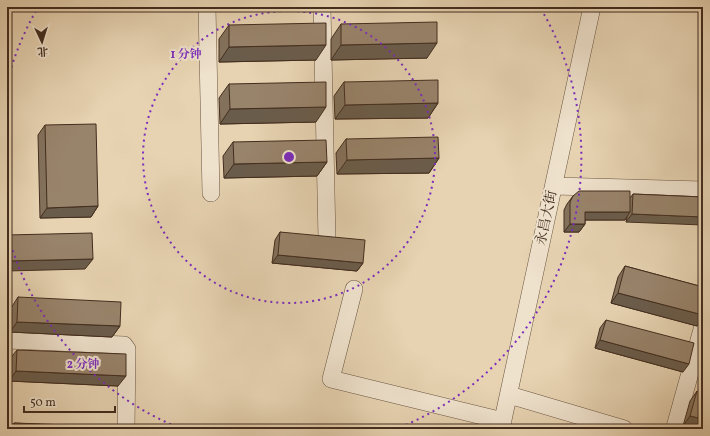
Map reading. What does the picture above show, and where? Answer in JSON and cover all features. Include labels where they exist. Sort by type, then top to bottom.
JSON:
[{"type":"street","points":[[207,7],[211,193]]},
{"type":"street","points":[[322,7],[327,239]]},
{"type":"street","name":"永昌大街","points":[[502,425],[592,7]]},
{"type":"street","points":[[554,186],[703,190]]},
{"type":"street","points":[[354,289],[331,379],[502,425]]},
{"type":"street","points":[[675,427],[703,326]]},
{"type":"street","points":[[7,340],[124,345],[128,349],[126,429]]},
{"type":"street","points":[[509,395],[624,429]]},
{"type":"building","points":[[437,22],[437,43],[341,45],[341,24]]},
{"type":"building","points":[[326,23],[326,45],[229,47],[229,25]]},
{"type":"building","points":[[438,80],[438,103],[345,105],[344,82]]},
{"type":"building","points":[[326,82],[326,107],[230,109],[229,84]]},
{"type":"building","points":[[96,124],[98,206],[47,208],[45,125]]},
{"type":"building","points":[[438,137],[439,158],[347,160],[346,139]]},
{"type":"building","points":[[326,140],[327,162],[234,164],[233,142]]},
{"type":"building","points":[[579,191],[630,191],[630,212],[585,212],[585,224],[570,224],[570,202],[573,196]]},
{"type":"building","points":[[633,194],[703,197],[703,217],[632,214]]},
{"type":"building","points":[[280,232],[365,240],[363,263],[278,255]]},
{"type":"building","points":[[92,233],[93,259],[7,261],[7,235]]},
{"type":"building","points":[[625,266],[703,287],[703,315],[618,293]]},
{"type":"building","points":[[18,297],[121,302],[120,326],[17,322]]},
{"type":"building","points":[[606,320],[694,343],[689,364],[600,340]]},
{"type":"building","points":[[17,350],[126,354],[126,376],[16,371]]},
{"type":"building","points":[[697,391],[703,393],[703,419],[690,416]]},
{"type":"building","points":[[14,423],[124,427],[124,429],[14,429]]}]
